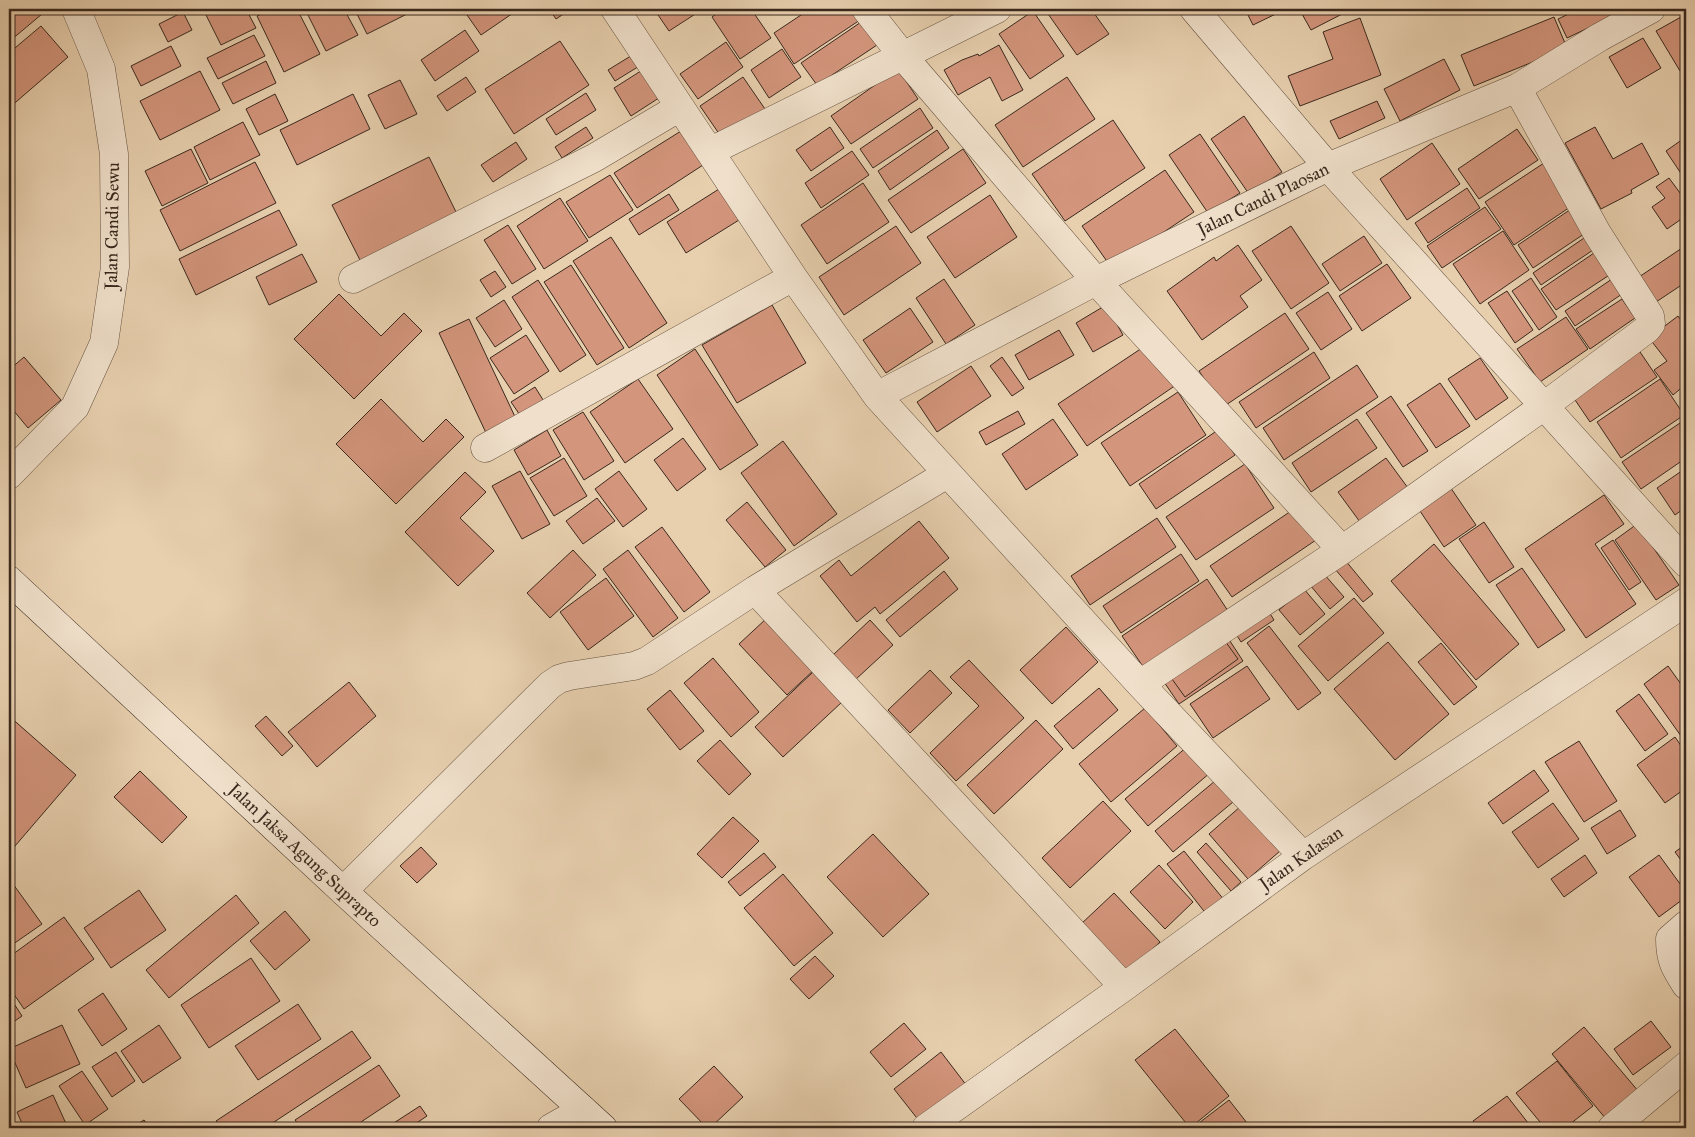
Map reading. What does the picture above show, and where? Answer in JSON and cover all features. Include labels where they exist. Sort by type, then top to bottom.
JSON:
[{"type":"street","name":"Jalan Candi Sewu","points":[[9,475],[75,407],[104,343],[115,267],[114,154],[101,69],[76,9]]},
{"type":"street","points":[[616,9],[793,277],[877,396],[1140,684],[1303,856]]},
{"type":"street","points":[[866,9],[902,55],[1096,281],[1342,550]]},
{"type":"street","points":[[711,151],[997,9]]},
{"type":"street","points":[[1194,9],[1328,167],[1686,564]]},
{"type":"street","name":"Jalan Candi Plaosan","points":[[877,396],[1096,281],[1328,167],[1517,88],[1600,37],[1652,9]]},
{"type":"street","points":[[1140,684],[1342,550],[1544,406],[1647,329],[1651,324],[1650,316],[1598,233],[1517,88]]},
{"type":"street","points":[[353,279],[594,158],[680,106]]},
{"type":"street","points":[[485,448],[793,277]]},
{"type":"street","points":[[343,891],[550,685],[559,679],[570,676],[634,666],[647,661],[755,590],[947,474]]},
{"type":"street","name":"Jalan Jaksa Agung Suprapto","points":[[9,580],[343,891],[603,1128]]},
{"type":"street","points":[[755,590],[1124,987]]},
{"type":"street","name":"Jalan Kalasan","points":[[926,1128],[1124,987],[1303,856],[1686,602]]},
{"type":"street","points":[[1686,925],[1670,939],[1670,954],[1674,966],[1686,985]]},
{"type":"street","points":[[1626,1124],[1686,1066]]},
{"type":"street","points":[[551,1128],[583,1110]]},
{"type":"building","points":[[9,9],[48,9],[11,40],[9,37]]},
{"type":"building","points":[[203,9],[246,9],[256,28],[221,45]]},
{"type":"building","points":[[271,9],[297,9],[320,54],[284,72],[257,16]]},
{"type":"building","points":[[316,9],[344,9],[358,35],[326,51],[307,13]]},
{"type":"building","points":[[417,9],[367,34],[355,10]]},
{"type":"building","points":[[477,9],[519,9],[481,35],[467,15]]},
{"type":"building","points":[[549,9],[571,9],[556,19]]},
{"type":"building","points":[[654,9],[703,9],[669,31]]},
{"type":"building","points":[[723,9],[751,9],[771,38],[740,59],[712,17]]},
{"type":"building","points":[[810,9],[852,9],[860,20],[794,64],[774,33]]},
{"type":"building","points":[[1049,9],[1091,9],[1109,34],[1077,55],[1046,11]]},
{"type":"building","points":[[1245,9],[1286,9],[1253,25]]},
{"type":"building","points":[[1312,9],[1345,9],[1346,12],[1311,30],[1302,14]]},
{"type":"building","points":[[1579,9],[1628,9],[1567,38],[1558,19]]},
{"type":"building","points":[[1033,11],[1064,56],[1030,79],[999,34]]},
{"type":"building","points":[[183,12],[192,30],[168,42],[159,24]]},
{"type":"building","points":[[1554,17],[1567,48],[1474,86],[1461,55]]},
{"type":"building","points":[[1681,17],[1686,26],[1686,68],[1680,71],[1656,31]]},
{"type":"building","points":[[1360,18],[1381,75],[1300,106],[1288,76],[1333,59],[1323,32]]},
{"type":"building","points":[[864,20],[880,43],[817,85],[801,63]]},
{"type":"building","points":[[41,26],[68,57],[9,108],[9,53]]},
{"type":"building","points":[[465,30],[479,51],[435,81],[421,60]]},
{"type":"building","points":[[254,35],[265,56],[218,79],[207,58]]},
{"type":"building","points":[[1643,38],[1661,68],[1627,88],[1609,57]]},
{"type":"building","points":[[560,41],[589,85],[514,134],[485,89]]},
{"type":"building","points":[[726,42],[743,67],[698,99],[680,74]]},
{"type":"building","points":[[999,45],[1023,90],[1002,101],[990,77],[958,95],[944,70],[962,60],[978,54],[979,56]]},
{"type":"building","points":[[171,46],[181,66],[141,86],[131,66]]},
{"type":"building","points":[[782,49],[801,77],[769,98],[751,70]]},
{"type":"building","points":[[634,54],[641,65],[615,81],[608,70]]},
{"type":"building","points":[[1444,59],[1460,90],[1400,121],[1384,89]]},
{"type":"building","points":[[266,61],[276,83],[233,104],[222,83]]},
{"type":"building","points":[[644,69],[662,96],[631,116],[614,88]]},
{"type":"building","points":[[898,69],[918,99],[851,144],[831,116]]},
{"type":"building","points":[[200,71],[220,110],[160,140],[140,101]]},
{"type":"building","points":[[466,77],[476,92],[447,111],[437,96]]},
{"type":"building","points":[[743,77],[765,109],[722,138],[700,106]]},
{"type":"building","points":[[1067,77],[1095,119],[1023,167],[995,125]]},
{"type":"building","points":[[400,80],[417,114],[385,129],[368,95]]},
{"type":"building","points":[[586,93],[596,110],[556,135],[546,119]]},
{"type":"building","points":[[275,94],[288,121],[259,135],[246,109]]},
{"type":"building","points":[[353,94],[370,129],[297,165],[280,130]]},
{"type":"building","points":[[1377,101],[1385,118],[1339,139],[1330,121]]},
{"type":"building","points":[[920,108],[933,128],[873,168],[860,149]]},
{"type":"building","points":[[1244,116],[1282,172],[1249,194],[1211,139]]},
{"type":"building","points":[[1113,120],[1145,168],[1065,221],[1032,174]]},
{"type":"building","points":[[243,122],[260,155],[210,180],[194,147]]},
{"type":"building","points":[[586,127],[593,138],[562,158],[555,147]]},
{"type":"building","points":[[830,127],[844,148],[811,171],[796,150]]},
{"type":"building","points":[[1595,127],[1613,159],[1642,143],[1659,174],[1631,190],[1632,193],[1601,209],[1565,143]]},
{"type":"building","points":[[1517,129],[1538,160],[1479,199],[1458,169]]},
{"type":"building","points":[[937,130],[949,148],[890,190],[878,171]]},
{"type":"building","points":[[681,131],[703,165],[637,208],[614,173]]},
{"type":"building","points":[[1200,134],[1240,193],[1208,213],[1169,155]]},
{"type":"building","points":[[1683,139],[1686,143],[1686,181],[1666,151]]},
{"type":"building","points":[[516,142],[527,159],[493,182],[481,165]]},
{"type":"building","points":[[1432,143],[1460,184],[1407,220],[1380,179]]},
{"type":"building","points":[[191,149],[208,183],[162,206],[145,171]]},
{"type":"building","points":[[963,149],[986,183],[911,233],[888,200]]},
{"type":"building","points":[[852,151],[869,175],[821,208],[805,183]]},
{"type":"building","points":[[429,157],[457,214],[361,262],[332,205]]},
{"type":"building","points":[[255,162],[276,203],[180,251],[160,210]]},
{"type":"building","points":[[1544,163],[1573,205],[1514,245],[1485,202]]},
{"type":"building","points":[[1165,170],[1194,212],[1111,267],[1082,226]]},
{"type":"building","points":[[610,175],[633,210],[589,238],[566,202]]},
{"type":"building","points":[[1669,178],[1686,201],[1685,228],[1680,220],[1667,229],[1652,207],[1665,198],[1656,187]]},
{"type":"building","points":[[863,183],[889,222],[827,264],[801,225]]},
{"type":"building","points":[[1467,188],[1480,208],[1428,243],[1415,223]]},
{"type":"building","points":[[719,189],[739,220],[686,253],[667,222]]},
{"type":"building","points":[[669,194],[679,210],[639,235],[629,219]]},
{"type":"building","points":[[990,195],[1017,237],[955,278],[927,237]]},
{"type":"building","points":[[560,198],[588,241],[544,269],[517,226]]},
{"type":"building","points":[[1485,207],[1501,229],[1442,268],[1427,246]]},
{"type":"building","points":[[1571,209],[1587,232],[1533,268],[1518,245]]},
{"type":"building","points":[[279,210],[297,245],[196,295],[179,259]]},
{"type":"building","points":[[508,225],[536,269],[512,284],[484,240]]},
{"type":"building","points":[[896,226],[921,263],[844,315],[819,277]]},
{"type":"building","points":[[1291,226],[1329,283],[1291,309],[1252,251]]},
{"type":"building","points":[[1503,231],[1529,270],[1480,304],[1453,264]]},
{"type":"building","points":[[1364,236],[1382,263],[1340,291],[1322,264]]},
{"type":"building","points":[[1587,236],[1596,248],[1541,285],[1533,273]]},
{"type":"building","points":[[611,237],[667,323],[629,348],[573,261]]},
{"type":"building","points":[[1238,245],[1262,280],[1240,296],[1248,307],[1202,340],[1167,291],[1214,257],[1216,261]]},
{"type":"building","points":[[1685,246],[1686,282],[1653,304],[1636,279]]},
{"type":"building","points":[[1597,251],[1611,274],[1556,310],[1541,289]]},
{"type":"building","points":[[302,254],[317,282],[269,305],[256,277]]},
{"type":"building","points":[[1387,264],[1411,298],[1362,331],[1339,296]]},
{"type":"building","points":[[571,265],[624,348],[597,365],[544,282]]},
{"type":"building","points":[[495,271],[506,287],[491,297],[480,280]]},
{"type":"building","points":[[1531,278],[1557,317],[1539,330],[1512,291]]},
{"type":"building","points":[[944,279],[975,325],[946,344],[916,298]]},
{"type":"building","points":[[1612,279],[1622,294],[1575,326],[1565,311]]},
{"type":"building","points":[[538,280],[586,355],[560,372],[512,297]]},
{"type":"building","points":[[1507,291],[1533,330],[1515,343],[1488,303]]},
{"type":"building","points":[[1328,292],[1352,329],[1321,350],[1296,313]]},
{"type":"building","points":[[339,294],[381,336],[404,313],[422,331],[354,399],[294,339]]},
{"type":"building","points":[[1622,299],[1635,318],[1590,349],[1576,329]]},
{"type":"building","points":[[504,300],[522,329],[495,347],[476,318]]},
{"type":"building","points":[[772,305],[806,363],[737,403],[702,345]]},
{"type":"building","points":[[1106,305],[1123,335],[1093,352],[1076,323]]},
{"type":"building","points":[[910,308],[933,342],[886,373],[863,340]]},
{"type":"building","points":[[1285,313],[1309,349],[1223,407],[1199,371]]},
{"type":"building","points":[[1678,316],[1686,327],[1686,384],[1673,395],[1654,370],[1667,361],[1649,338]]},
{"type":"building","points":[[1566,317],[1588,349],[1540,382],[1517,349]]},
{"type":"building","points":[[469,319],[517,421],[487,435],[439,333]]},
{"type":"building","points":[[1059,330],[1074,355],[1029,380],[1015,355]]},
{"type":"building","points":[[526,335],[549,371],[514,394],[490,358]]},
{"type":"building","points":[[1148,344],[1176,385],[1087,446],[1058,404]]},
{"type":"building","points":[[1636,346],[1657,377],[1590,422],[1569,391]]},
{"type":"building","points":[[695,349],[758,445],[720,470],[657,375]]},
{"type":"building","points":[[1314,352],[1330,378],[1256,428],[1239,402]]},
{"type":"building","points":[[24,357],[61,400],[28,428],[9,405],[9,370]]},
{"type":"building","points":[[1002,357],[1024,388],[1012,396],[990,366]]},
{"type":"building","points":[[1480,358],[1508,398],[1476,420],[1448,379]]},
{"type":"building","points":[[1357,365],[1378,397],[1284,460],[1263,428]]},
{"type":"building","points":[[971,366],[991,396],[937,432],[917,402]]},
{"type":"building","points":[[638,379],[673,429],[625,463],[590,412]]},
{"type":"building","points":[[1660,379],[1684,415],[1621,458],[1597,422]]},
{"type":"building","points":[[1440,383],[1470,426],[1436,448],[1407,405]]},
{"type":"building","points":[[535,387],[545,403],[522,418],[511,402]]},
{"type":"building","points":[[1178,392],[1206,435],[1130,486],[1101,443]]},
{"type":"building","points":[[1391,396],[1428,451],[1403,467],[1366,413]]},
{"type":"building","points":[[381,399],[423,442],[446,419],[464,437],[396,504],[336,444]]},
{"type":"building","points":[[1018,411],[1025,424],[986,445],[979,432]]},
{"type":"building","points":[[583,412],[614,461],[584,480],[553,430]]},
{"type":"building","points":[[1053,419],[1078,455],[1026,490],[1002,454]]},
{"type":"building","points":[[1357,419],[1377,448],[1311,492],[1292,463]]},
{"type":"building","points":[[1686,419],[1686,458],[1641,489],[1622,462]]},
{"type":"building","points":[[547,430],[561,456],[528,475],[514,450]]},
{"type":"building","points":[[1218,430],[1235,455],[1156,509],[1139,484]]},
{"type":"building","points":[[683,438],[706,469],[677,491],[654,460]]},
{"type":"building","points":[[783,441],[837,514],[794,546],[741,473]]},
{"type":"building","points":[[564,458],[587,496],[554,516],[530,478]]},
{"type":"building","points":[[1386,458],[1408,488],[1360,522],[1338,492]]},
{"type":"building","points":[[1245,464],[1274,508],[1196,560],[1166,517]]},
{"type":"building","points":[[1686,468],[1686,507],[1675,515],[1657,488]]},
{"type":"building","points":[[520,471],[550,524],[522,539],[492,486]]},
{"type":"building","points":[[619,471],[647,509],[623,527],[595,489]]},
{"type":"building","points":[[465,472],[486,492],[460,518],[494,551],[458,586],[405,532]]},
{"type":"building","points":[[1446,481],[1476,525],[1444,547],[1414,502]]},
{"type":"building","points":[[1604,495],[1624,524],[1595,544],[1636,604],[1586,638],[1525,549]]},
{"type":"building","points":[[597,498],[615,521],[583,544],[566,521]]},
{"type":"building","points":[[747,502],[786,550],[765,567],[726,520]]},
{"type":"building","points":[[1294,509],[1316,540],[1232,597],[1210,566]]},
{"type":"building","points":[[1157,518],[1176,547],[1090,605],[1071,576]]},
{"type":"building","points":[[919,521],[949,558],[880,614],[875,607],[857,622],[820,576],[839,560],[851,576]]},
{"type":"building","points":[[1484,522],[1514,567],[1489,583],[1459,539]]},
{"type":"building","points":[[1637,524],[1679,585],[1656,600],[1615,540]]},
{"type":"building","points":[[662,527],[710,592],[684,612],[635,547]]},
{"type":"building","points":[[1613,540],[1641,582],[1629,590],[1601,548]]},
{"type":"building","points":[[1434,544],[1519,644],[1476,680],[1391,581]]},
{"type":"building","points":[[573,550],[596,575],[550,618],[527,593]]},
{"type":"building","points":[[628,550],[678,618],[653,637],[603,569]]},
{"type":"building","points":[[1181,554],[1199,581],[1121,633],[1103,606]]},
{"type":"building","points":[[1345,560],[1373,594],[1363,602],[1335,569]]},
{"type":"building","points":[[1522,568],[1565,630],[1538,648],[1496,585]]},
{"type":"building","points":[[944,571],[958,589],[900,637],[886,620]]},
{"type":"building","points":[[1324,574],[1344,597],[1330,609],[1310,585]]},
{"type":"building","points":[[606,578],[634,616],[588,650],[560,612]]},
{"type":"building","points":[[1207,579],[1228,611],[1144,668],[1122,636]]},
{"type":"building","points":[[1304,589],[1325,614],[1300,635],[1279,610]]},
{"type":"building","points":[[1354,598],[1384,633],[1328,681],[1298,646]]},
{"type":"building","points":[[1264,604],[1274,620],[1241,642],[1231,626]]},
{"type":"building","points":[[767,618],[815,669],[787,695],[739,644]]},
{"type":"building","points":[[870,620],[893,645],[855,680],[832,656]]},
{"type":"building","points":[[1269,626],[1321,693],[1298,710],[1247,643]]},
{"type":"building","points":[[1066,627],[1098,662],[1052,704],[1020,670]]},
{"type":"building","points":[[1228,638],[1243,661],[1179,704],[1164,682]]},
{"type":"building","points":[[1225,641],[1238,659],[1185,697],[1172,679]]},
{"type":"building","points":[[1388,642],[1449,714],[1395,760],[1334,689]]},
{"type":"building","points":[[1441,643],[1477,687],[1454,705],[1418,662]]},
{"type":"building","points":[[713,658],[759,712],[731,737],[684,683]]},
{"type":"building","points":[[969,660],[1024,718],[956,781],[930,753],[979,706],[950,677]]},
{"type":"building","points":[[1247,666],[1270,699],[1213,738],[1190,704]]},
{"type":"building","points":[[1668,666],[1686,691],[1686,743],[1644,684]]},
{"type":"building","points":[[930,670],[952,693],[910,733],[888,710]]},
{"type":"building","points":[[813,672],[842,702],[783,757],[755,727]]},
{"type":"building","points":[[349,682],[376,716],[317,767],[288,732]]},
{"type":"building","points":[[1099,688],[1118,710],[1073,749],[1054,726]]},
{"type":"building","points":[[670,690],[704,731],[680,750],[647,709]]},
{"type":"building","points":[[1639,694],[1668,734],[1645,751],[1616,711]]},
{"type":"building","points":[[1145,708],[1177,746],[1111,802],[1079,764]]},
{"type":"building","points":[[9,716],[76,775],[9,853]]},
{"type":"building","points":[[266,716],[293,746],[282,756],[255,726]]},
{"type":"building","points":[[1036,720],[1063,749],[994,814],[967,785]]},
{"type":"building","points":[[1675,737],[1686,753],[1686,788],[1665,803],[1637,765]]},
{"type":"building","points":[[720,740],[751,774],[729,795],[697,761]]},
{"type":"building","points":[[1579,741],[1617,801],[1584,822],[1545,762]]},
{"type":"building","points":[[1188,746],[1211,772],[1148,826],[1125,799]]},
{"type":"building","points":[[1534,770],[1549,791],[1503,824],[1488,803]]},
{"type":"building","points":[[140,771],[187,817],[162,843],[114,797]]},
{"type":"building","points":[[1215,781],[1233,802],[1173,852],[1155,831]]},
{"type":"building","points":[[1103,801],[1131,831],[1070,888],[1042,858]]},
{"type":"building","points":[[1553,803],[1579,839],[1538,868],[1512,832]]},
{"type":"building","points":[[1241,806],[1280,851],[1248,879],[1209,834]]},
{"type":"building","points":[[1620,810],[1636,836],[1607,854],[1591,828]]},
{"type":"building","points":[[733,817],[759,841],[722,878],[697,854]]},
{"type":"building","points":[[873,834],[929,894],[883,937],[827,877]]},
{"type":"building","points":[[1206,843],[1241,882],[1231,891],[1197,852]]},
{"type":"building","points":[[1686,844],[1686,867],[1675,852]]},
{"type":"building","points":[[421,847],[437,864],[417,883],[400,866]]},
{"type":"building","points":[[1184,851],[1225,901],[1207,915],[1167,864]]},
{"type":"building","points":[[764,853],[776,867],[740,896],[728,882]]},
{"type":"building","points":[[1585,855],[1597,873],[1564,897],[1551,879]]},
{"type":"building","points":[[1659,855],[1686,892],[1686,897],[1659,917],[1629,877]]},
{"type":"building","points":[[1159,865],[1193,902],[1165,929],[1130,892]]},
{"type":"building","points":[[783,874],[833,933],[794,966],[744,908]]},
{"type":"building","points":[[13,884],[42,924],[9,947],[9,887]]},
{"type":"building","points":[[139,890],[166,930],[111,968],[84,928]]},
{"type":"building","points":[[1114,893],[1160,942],[1126,974],[1080,925]]},
{"type":"building","points":[[236,895],[259,923],[169,998],[146,970]]},
{"type":"building","points":[[285,911],[310,940],[275,970],[250,941]]},
{"type":"building","points":[[64,917],[94,959],[24,1009],[9,987],[9,957]]},
{"type":"building","points":[[815,956],[834,976],[809,999],[790,979]]},
{"type":"building","points":[[251,958],[280,1001],[209,1048],[181,1005]]},
{"type":"building","points":[[103,993],[127,1029],[102,1046],[78,1010]]},
{"type":"building","points":[[9,996],[22,1016],[9,1025]]},
{"type":"building","points":[[298,1004],[321,1039],[258,1080],[235,1046]]},
{"type":"building","points":[[1651,1021],[1671,1047],[1633,1075],[1614,1049]]},
{"type":"building","points":[[904,1023],[926,1049],[891,1077],[870,1052]]},
{"type":"building","points":[[62,1025],[80,1064],[26,1088],[9,1049]]},
{"type":"building","points":[[159,1025],[181,1058],[143,1083],[121,1051]]},
{"type":"building","points":[[1584,1027],[1639,1092],[1606,1119],[1552,1054]]},
{"type":"building","points":[[1175,1029],[1229,1096],[1190,1128],[1135,1060]]},
{"type":"building","points":[[352,1031],[371,1058],[265,1128],[221,1128],[216,1121]]},
{"type":"building","points":[[116,1052],[135,1081],[112,1097],[92,1067]]},
{"type":"building","points":[[941,1052],[967,1086],[920,1122],[894,1089]]},
{"type":"building","points":[[1557,1061],[1593,1106],[1565,1128],[1545,1128],[1516,1093]]},
{"type":"building","points":[[379,1065],[400,1096],[352,1128],[301,1128],[295,1120]]},
{"type":"building","points":[[714,1066],[743,1097],[710,1128],[707,1128],[679,1099]]},
{"type":"building","points":[[82,1071],[108,1109],[85,1125],[59,1086]]},
{"type":"building","points":[[53,1095],[68,1128],[24,1128],[17,1112]]},
{"type":"building","points":[[1507,1096],[1532,1128],[1478,1128],[1473,1121]]},
{"type":"building","points":[[1229,1100],[1251,1128],[1197,1128],[1195,1126]]},
{"type":"building","points":[[420,1106],[427,1116],[409,1128],[386,1128]]},
{"type":"building","points":[[144,1120],[150,1128],[131,1128]]}]
